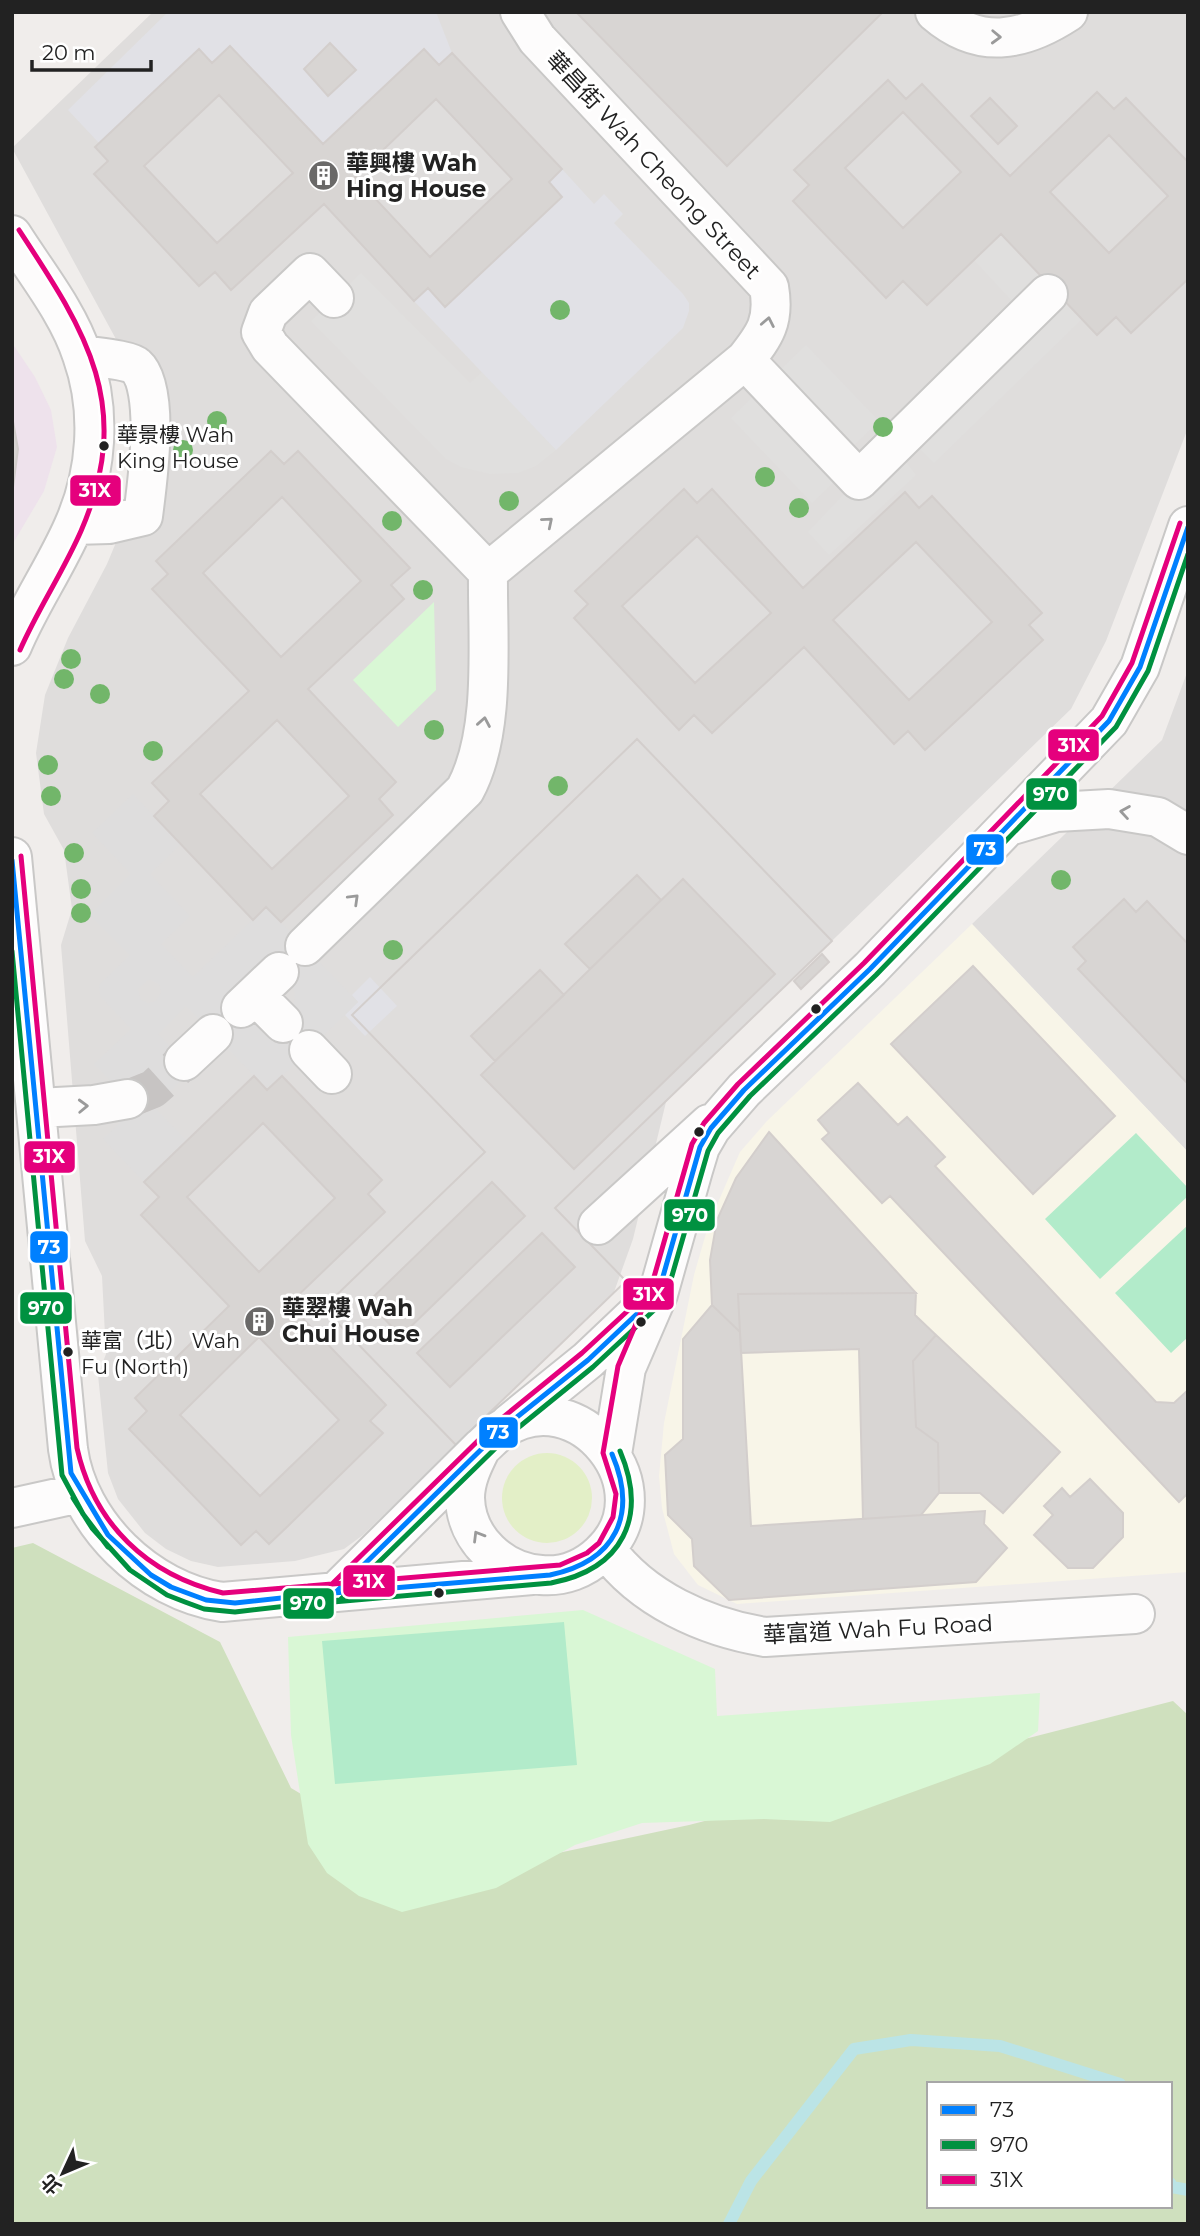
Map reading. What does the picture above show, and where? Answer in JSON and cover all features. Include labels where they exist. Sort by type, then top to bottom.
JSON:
[{"type":"street","name":"華昌街 Wah Cheong Street","points":[[488,572],[745,360],[766,334],[772,304],[769,287],[537,39],[520,12]]},
{"type":"street","points":[[935,12],[953,28],[982,37],[1014,38],[1043,29],[1068,12]]},
{"type":"street","points":[[12,235],[68,323],[83,355],[91,391],[94,436],[92,472],[74,525],[24,617],[12,646]]},
{"type":"street","points":[[283,1023],[270,980],[465,790],[474,773],[486,713],[488,572],[270,347],[261,332],[268,313],[310,273],[334,298]]},
{"type":"street","points":[[745,360],[859,480],[1048,294]]},
{"type":"street","points":[[74,525],[109,524],[143,516],[151,457],[151,421],[142,373],[133,363],[83,355]]},
{"type":"street","points":[[598,1225],[660,1166],[723,1112],[870,969],[1109,721],[1140,667],[1188,526]]},
{"type":"street","points":[[1007,827],[1056,812],[1109,810],[1158,817],[1188,835]]},
{"type":"street","points":[[12,857],[71,1473],[99,1523],[125,1552],[151,1575],[206,1600],[235,1603],[532,1574],[549,1576],[576,1570],[606,1549],[616,1533],[624,1507],[623,1479],[612,1454],[594,1434],[558,1418],[519,1421],[491,1439],[470,1471],[465,1498],[474,1531],[490,1553],[506,1565],[532,1574]]},
{"type":"street","points":[[184,1061],[213,1034]]},
{"type":"street","points":[[38,1108],[94,1105],[128,1099]]},
{"type":"street","points":[[612,1454],[626,1368],[658,1294],[700,1147],[723,1112]]},
{"type":"street","points":[[336,1592],[491,1439],[588,1360],[658,1294]]},
{"type":"street","points":[[12,1508],[80,1493]]},
{"type":"street","name":"華富道 Wah Fu Road","points":[[606,1549],[619,1568],[651,1592],[706,1623],[765,1637],[1135,1614]]},
{"type":"shaded area","points":[[153,12],[1188,12],[1188,428],[1106,641],[1071,709],[666,1102],[633,1239],[614,1292],[363,1535],[344,1549],[295,1561],[218,1567],[191,1561],[166,1549],[145,1533],[118,1499],[108,1473],[98,1375],[106,1354],[102,1276],[85,1241],[61,945],[72,909],[64,850],[44,814],[36,753],[45,695],[68,638],[107,564],[130,509],[135,420],[117,341],[12,148]]},
{"type":"shaded area","points":[[168,12],[436,12],[452,53],[439,65],[424,50],[323,144],[212,63],[199,49],[99,143],[68,110]]},
{"type":"shaded area","points":[[562,169],[594,204],[604,194],[623,214],[614,223],[683,294],[689,303],[689,311],[683,328],[556,450],[414,301],[428,288],[446,306],[562,197],[549,182]]},
{"type":"shaded area","points":[[1001,234],[1082,319],[934,463],[914,443],[905,461],[916,475],[829,555],[808,532],[846,492],[841,475],[812,503],[731,418],[806,345],[879,421],[848,451],[857,456],[1013,302],[974,260]]},
{"type":"shaded area","points":[[361,273],[470,383],[482,372],[556,450],[536,466],[518,473],[490,474],[461,467],[446,459],[311,321]]},
{"type":"shaded area","points":[[12,343],[35,377],[51,410],[57,447],[44,491],[12,545]]},
{"type":"shaded area","points":[[1188,670],[1188,1152],[972,924],[1162,740]]},
{"type":"shaded area","points":[[972,924],[1188,1152],[1188,1572],[737,1604],[698,1585],[674,1554],[662,1508],[659,1476],[664,1423],[694,1275],[709,1223],[740,1152],[767,1121]]},
{"type":"shaded area","points":[[370,977],[397,1006],[365,1036],[345,1015],[358,1002],[352,995]]},
{"type":"green space","points":[[434,602],[436,690],[398,727],[353,680]]},
{"type":"green space","points":[[1136,1133],[1188,1188],[1188,1196],[1100,1279],[1045,1219]]},
{"type":"green space","points":[[1188,1225],[1188,1337],[1171,1353],[1115,1293]]},
{"type":"green space","points":[[538,1453],[556,1453],[572,1460],[585,1473],[592,1489],[592,1507],[585,1523],[572,1536],[556,1543],[538,1543],[522,1536],[509,1523],[502,1507],[502,1489],[509,1473],[522,1460]]},
{"type":"green space","points":[[33,1543],[220,1642],[291,1788],[442,1878],[689,1825],[1173,1701],[1188,1715],[1188,2224],[12,2224],[12,1548]]},
{"type":"green space","points":[[583,1610],[715,1669],[717,1716],[1040,1693],[1038,1731],[990,1764],[830,1822],[764,1819],[642,1823],[575,1845],[496,1888],[402,1912],[359,1896],[327,1873],[308,1844],[291,1735],[288,1637]]},
{"type":"green space","points":[[564,1622],[577,1765],[335,1784],[322,1641]]},
{"type":"pier","points":[[133,794],[181,844],[150,874],[190,916],[161,944],[193,977],[266,907],[358,1002],[268,1090],[186,1006],[158,1034],[192,1069],[154,1107],[187,1141],[144,1182],[103,1139],[136,1107],[94,1064],[131,1029],[100,996],[99,985],[130,955],[90,915],[131,874],[92,833]],"holes":[[[149,979],[159,984],[161,992],[156,1001],[148,1003],[141,1000],[138,989]],[[292,984],[295,993],[293,1012],[261,1026],[252,1023]]]},
{"type":"building","points":[[576,12],[883,12],[727,166]]},
{"type":"building","points":[[330,43],[356,70],[328,96],[304,69]]},
{"type":"building","name":"華興樓 Wah Hing House","points":[[230,46],[323,144],[424,49],[439,65],[452,53],[562,169],[549,182],[562,197],[445,307],[428,288],[414,301],[324,204],[231,290],[215,272],[199,286],[94,174],[108,161],[95,147],[199,49],[212,63]],"holes":[[[219,95],[293,173],[217,243],[144,166]],[[436,99],[512,179],[430,257],[355,177]]]},
{"type":"building","points":[[888,80],[906,99],[922,84],[1010,176],[1097,92],[1114,109],[1126,98],[1188,162],[1188,279],[1131,333],[1116,317],[1097,335],[1001,234],[927,305],[903,281],[886,298],[793,201],[809,185],[794,170]],"holes":[[[903,112],[961,172],[903,228],[845,168]],[[1109,135],[1168,196],[1109,253],[1050,192]]]},
{"type":"building","points":[[990,98],[1017,126],[998,144],[971,116]]},
{"type":"building","points":[[12,416],[18,449],[12,495]]},
{"type":"building","name":"華景樓 Wah King House","points":[[271,451],[284,464],[298,451],[410,568],[391,585],[404,599],[308,689],[396,782],[379,799],[393,815],[281,922],[266,907],[253,920],[154,816],[169,801],[152,783],[249,691],[152,589],[168,574],[156,561]],"holes":[[[282,497],[361,581],[281,657],[203,573]],[[277,720],[349,796],[272,869],[200,794]]]},
{"type":"building","points":[[684,489],[697,503],[712,489],[803,588],[905,492],[919,508],[932,496],[1042,613],[1029,625],[1043,640],[925,750],[908,731],[894,744],[804,647],[712,733],[694,715],[679,730],[574,618],[588,604],[575,591]],"holes":[[[697,536],[771,613],[695,683],[622,606]],[[916,542],[992,622],[909,700],[833,620]]]},
{"type":"building","points":[[637,739],[832,941],[555,1208],[626,1281],[456,1445],[323,1308],[485,1152],[352,1015]],"holes":[[[637,875],[661,900],[590,969],[565,944]],[[540,970],[564,995],[495,1061],[471,1036]]]},
{"type":"building","points":[[637,739],[832,941],[555,1208],[626,1281],[456,1445],[323,1308],[485,1152],[352,1015]]},
{"type":"building","points":[[683,879],[775,974],[574,1169],[481,1075]]},
{"type":"building","points":[[1124,899],[1136,912],[1147,901],[1188,944],[1188,1084],[1078,969],[1086,961],[1073,947]]},
{"type":"building","points":[[822,954],[829,962],[801,989],[794,981]]},
{"type":"building","points":[[973,966],[1115,1116],[1033,1194],[891,1044]]},
{"type":"building","name":"華翠樓 Wah Chui House","points":[[254,1076],[267,1090],[282,1076],[382,1180],[368,1194],[385,1212],[289,1304],[386,1405],[370,1421],[383,1433],[269,1544],[256,1531],[241,1545],[129,1429],[147,1411],[135,1398],[229,1306],[141,1215],[159,1197],[144,1182]],"holes":[[[263,1123],[335,1198],[259,1272],[187,1197]],[[259,1337],[339,1420],[260,1496],[180,1415]]]},
{"type":"building","points":[[858,1083],[898,1125],[907,1117],[945,1157],[935,1166],[1156,1402],[1174,1403],[1188,1390],[1188,1493],[1179,1502],[890,1196],[882,1203],[822,1139],[829,1133],[818,1120]]},
{"type":"building","points":[[769,1132],[916,1293],[738,1294],[740,1332],[712,1305],[710,1260],[717,1220],[736,1178]]},
{"type":"building","points":[[492,1182],[525,1216],[401,1336],[368,1302]]},
{"type":"building","points":[[542,1233],[575,1267],[450,1387],[417,1353]]},
{"type":"building","points":[[916,1293],[915,1315],[936,1335],[913,1361],[916,1427],[938,1443],[939,1493],[921,1515],[863,1519],[859,1349],[741,1353],[738,1294]]},
{"type":"building","points":[[712,1305],[740,1332],[751,1526],[985,1511],[984,1524],[1007,1548],[976,1582],[729,1600],[694,1566],[692,1539],[668,1515],[665,1455],[683,1439],[683,1339]]},
{"type":"building","points":[[936,1335],[1060,1452],[1003,1513],[980,1493],[939,1493],[938,1443],[916,1427],[913,1361]]},
{"type":"building","points":[[1090,1479],[1123,1513],[1123,1537],[1093,1568],[1068,1568],[1034,1535],[1053,1515],[1044,1506],[1062,1488],[1070,1497]]},
{"type":"waterway","points":[[729,2224],[751,2181],[854,2049],[911,2040],[1000,2046],[1114,2082]]},
{"type":"waterway","points":[[1172,2187],[1188,2190]]},
{"type":"tunnel","points":[[128,1099],[153,1089],[184,1061]]},
{"type":"transit line","name":"31X","points":[[19,230],[65,302],[82,337],[95,372],[103,408],[104,446],[97,486],[81,531],[20,650]]},
{"type":"transit line","name":"31X","points":[[21,856],[77,1448],[96,1500],[111,1523],[148,1559],[196,1585],[223,1593],[560,1565],[587,1553],[599,1543],[613,1517],[616,1494],[603,1453],[618,1366],[650,1291],[692,1144],[704,1123],[738,1084],[864,963],[1102,716],[1132,663],[1180,523]]},
{"type":"transit line","name":"73","points":[[12,860],[71,1473],[108,1535],[151,1575],[171,1587],[206,1600],[235,1603],[336,1592],[502,1429],[588,1360],[658,1294],[700,1147],[711,1128],[744,1090],[870,969],[1109,721],[1140,667],[1188,527]]},
{"type":"transit line","name":"970","points":[[73,1498],[92,1528],[130,1570],[167,1595],[185,1602],[204,1609],[235,1612],[340,1600],[508,1436],[593,1367],[665,1300],[708,1151],[718,1133],[750,1096],[876,975],[1116,727],[1148,671],[1188,554]]},
{"type":"transit line","name":"970","points":[[12,951],[62,1475],[83,1514],[108,1547]]},
{"type":"transit line","name":"31X","points":[[308,1586],[332,1584],[496,1423],[582,1353],[647,1293]]},
{"type":"transit line","name":"970","points":[[310,1604],[551,1583],[576,1576],[596,1566],[612,1552],[623,1536],[629,1518],[631,1498],[628,1475],[620,1451]]},
{"type":"transit line","name":"73","points":[[309,1595],[550,1575],[573,1568],[591,1559],[605,1547],[616,1532],[623,1497],[620,1476],[612,1454]]},
{"type":"place","name":"華興樓 Wah Hing House","points":[[323,176]]},
{"type":"place","name":"華景樓 Wah King House","points":[[104,446]]},
{"type":"place","name":"華翠樓 Wah Chui House","points":[[259,1321]]},
{"type":"place","name":"華富（北） Wah Fu (North)","points":[[68,1352]]}]
